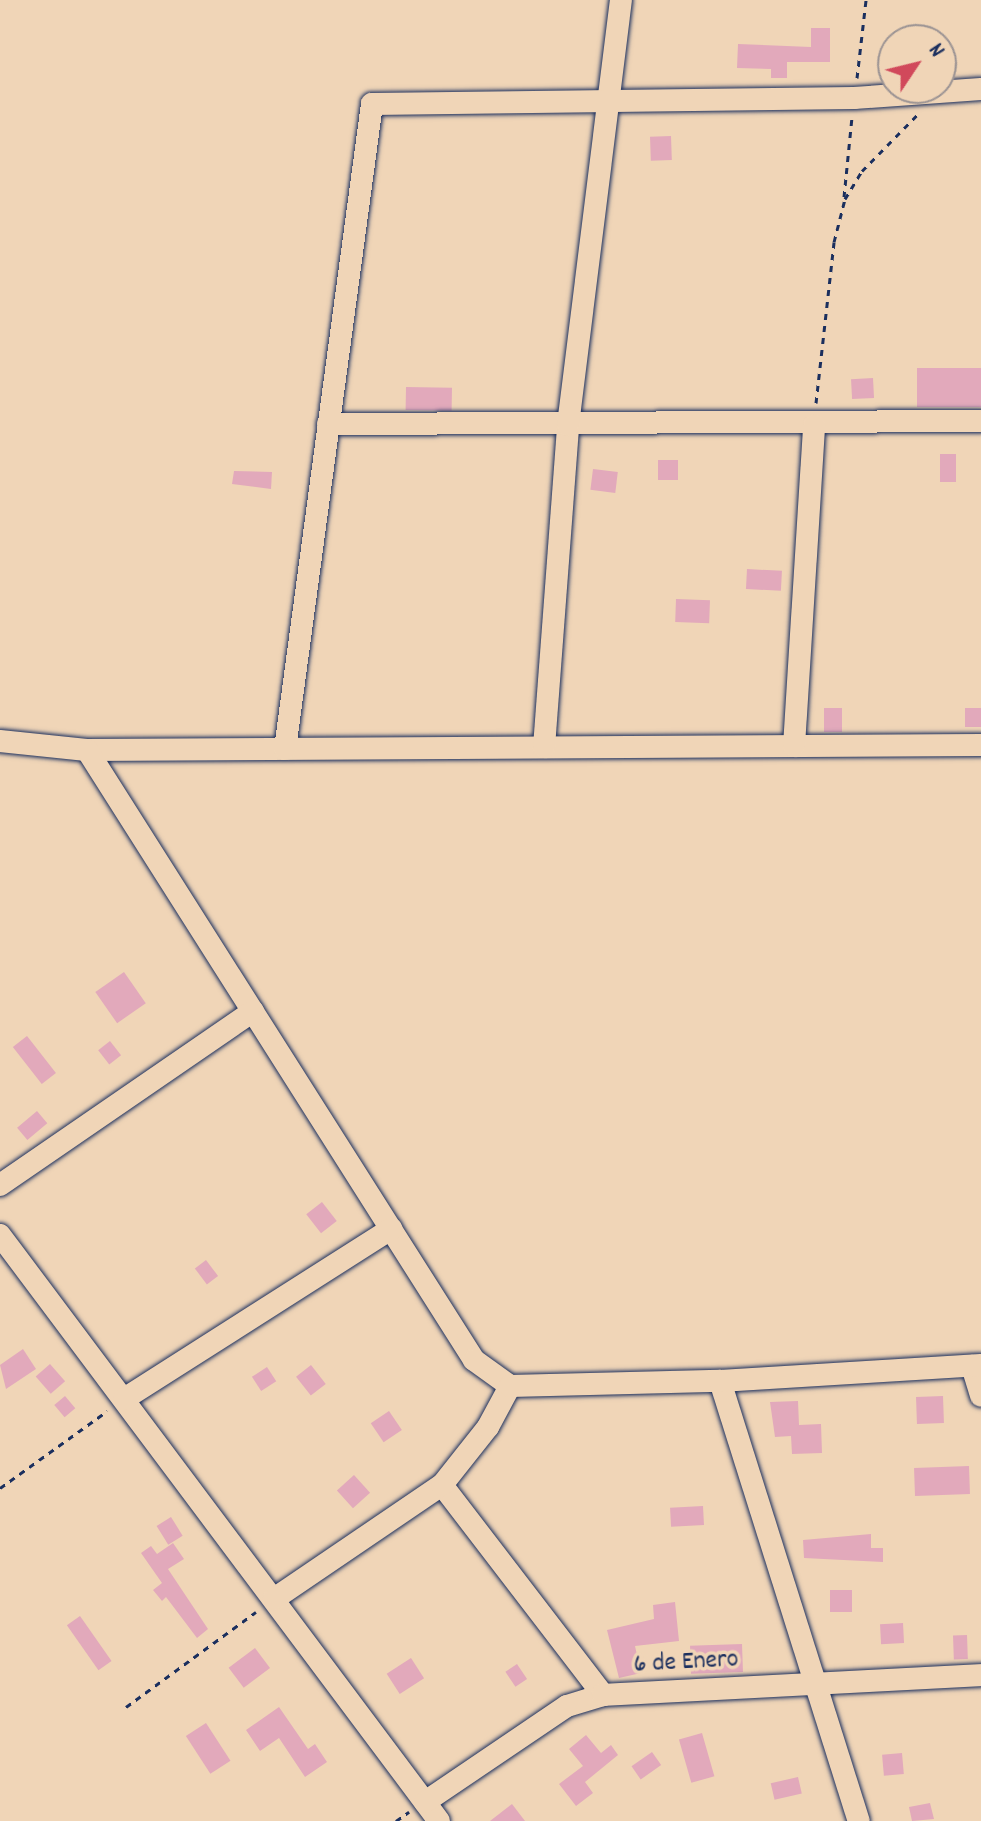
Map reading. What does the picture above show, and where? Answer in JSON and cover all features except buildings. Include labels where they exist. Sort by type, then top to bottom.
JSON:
[{"type":"street","points":[[544,747],[568,425],[621,0]]},
{"type":"street","points":[[957,91],[981,89]]},
{"type":"street","points":[[285,749],[372,104],[877,94]]},
{"type":"street","points":[[328,424],[814,426],[981,421]]},
{"type":"street","points":[[794,746],[814,426]]},
{"type":"street","points":[[0,741],[87,750],[981,745]]},
{"type":"street","points":[[87,750],[474,1360],[510,1386],[720,1381],[976,1365],[981,1396]]},
{"type":"street","points":[[0,1185],[253,1011]]},
{"type":"street","points":[[124,1399],[391,1229]]},
{"type":"street","points":[[0,1235],[439,1821]]},
{"type":"street","points":[[720,1381],[812,1684],[859,1821]]},
{"type":"street","points":[[274,1599],[442,1485],[488,1427],[510,1386]]},
{"type":"street","points":[[442,1485],[603,1695]]},
{"type":"street","name":"6 de Enero","points":[[425,1802],[567,1706],[603,1695],[981,1675]]},
{"type":"path","points":[[814,426],[826,301],[845,199],[878,153],[930,104]]},
{"type":"path","points":[[0,1488],[124,1399]]},
{"type":"path","points":[[126,1707],[274,1599]]}]
